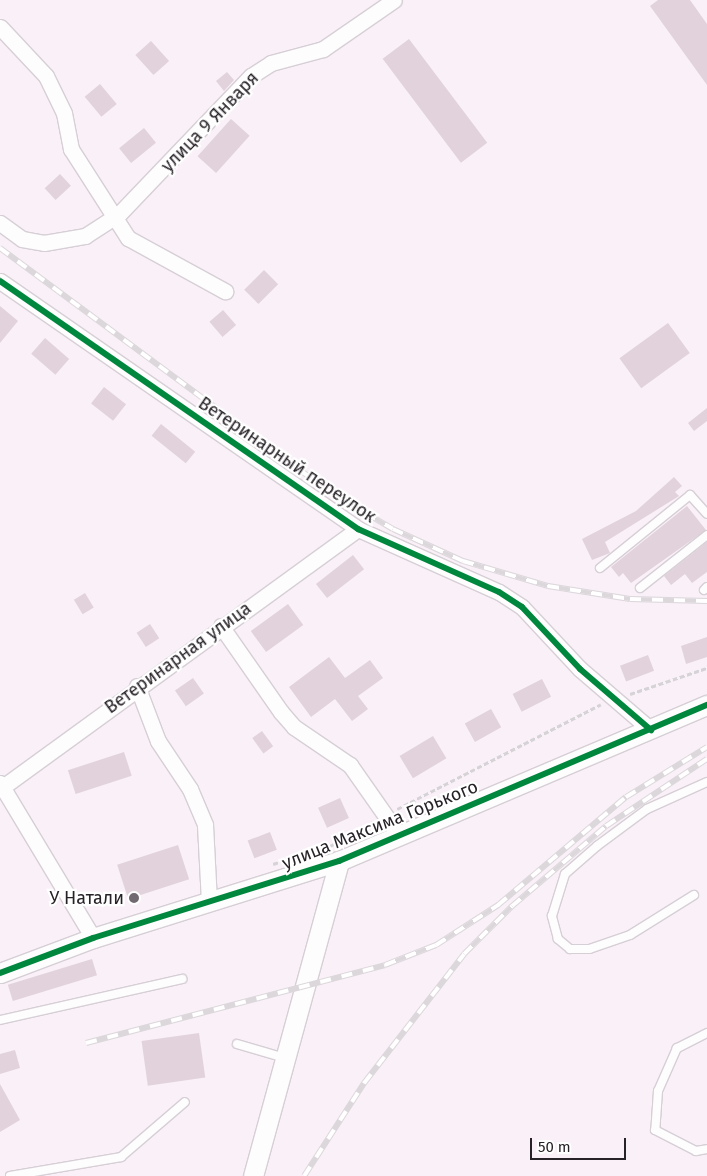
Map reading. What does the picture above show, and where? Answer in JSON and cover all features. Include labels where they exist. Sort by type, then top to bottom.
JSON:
[{"type":"street","name":"улица 9 Января","points":[[0,222],[22,239],[44,242],[85,236],[114,218],[251,76],[271,63],[323,49],[394,0]]},
{"type":"street","points":[[0,27],[46,76],[64,113],[70,149],[128,238],[225,291]]},
{"type":"street","name":"Ветеринарный переулок","points":[[0,281],[358,528],[499,592],[522,607],[614,699],[651,730]]},
{"type":"street","name":"Ветеринарная улица","points":[[1,786],[358,528]]},
{"type":"street","points":[[221,626],[281,712],[294,727],[350,765],[399,835]]},
{"type":"street","points":[[137,686],[158,742],[190,789],[205,825],[209,901]]},
{"type":"street","name":"улица Максима Горького","points":[[0,973],[93,938],[339,861],[707,706]]},
{"type":"street","points":[[1,786],[93,938]]},
{"type":"street","points":[[253,1176],[339,861]]},
{"type":"lane","points":[[600,568],[690,495],[707,514]]},
{"type":"lane","points":[[640,588],[707,535]]},
{"type":"lane","points":[[694,894],[630,935],[589,949],[570,949],[558,939],[552,916],[566,874],[597,846],[647,809],[707,782]]},
{"type":"lane","points":[[0,1020],[182,979]]},
{"type":"lane","points":[[707,1033],[677,1048],[658,1091],[655,1130],[696,1151],[707,1149]]},
{"type":"lane","points":[[237,1044],[286,1058]]},
{"type":"lane","points":[[10,1176],[121,1157],[185,1102]]},
{"type":"path","points":[[269,866],[329,847],[385,815],[614,699],[707,668]]},
{"type":"building","points":[[658,0],[690,0],[707,24],[707,85],[650,6]]},
{"type":"building","points":[[409,39],[487,143],[461,163],[383,59]]},
{"type":"building","points":[[151,41],[169,61],[153,75],[135,55]]},
{"type":"building","points":[[227,72],[234,80],[224,91],[216,81]]},
{"type":"building","points":[[100,84],[117,104],[101,117],[85,97]]},
{"type":"building","points":[[231,119],[250,136],[216,173],[198,156]]},
{"type":"building","points":[[144,128],[156,143],[131,163],[119,148]]},
{"type":"building","points":[[60,174],[71,186],[56,200],[45,188]]},
{"type":"building","points":[[264,270],[278,284],[258,304],[244,290]]},
{"type":"building","points":[[0,306],[18,321],[0,343]]},
{"type":"building","points":[[223,310],[236,325],[223,337],[209,322]]},
{"type":"building","points":[[668,323],[690,353],[641,388],[619,358]]},
{"type":"building","points":[[45,338],[69,359],[55,375],[31,354]]},
{"type":"building","points":[[104,387],[126,404],[113,421],[91,404]]},
{"type":"building","points":[[707,408],[707,421],[694,431],[688,423]]},
{"type":"building","points":[[161,424],[195,452],[186,463],[152,436]]},
{"type":"building","points":[[674,477],[682,486],[675,492],[679,496],[605,542],[610,553],[592,560],[582,539],[636,511]]},
{"type":"building","points":[[687,506],[706,530],[631,583],[623,573],[619,577],[611,567]]},
{"type":"building","points":[[707,542],[707,572],[692,583],[685,574],[671,585],[664,576]]},
{"type":"building","points":[[353,555],[364,569],[327,598],[316,584]]},
{"type":"building","points":[[85,593],[94,608],[83,614],[74,600]]},
{"type":"building","points":[[288,604],[303,625],[266,652],[251,631]]},
{"type":"building","points":[[150,624],[159,638],[146,647],[137,633]]},
{"type":"building","points":[[707,637],[707,657],[686,664],[681,646]]},
{"type":"building","points":[[648,655],[654,671],[626,682],[620,666]]},
{"type":"building","points":[[329,657],[345,678],[370,660],[383,678],[358,696],[368,709],[352,721],[335,699],[311,717],[289,687]]},
{"type":"building","points":[[193,678],[204,694],[186,706],[175,691]]},
{"type":"building","points":[[542,679],[551,697],[522,712],[513,694]]},
{"type":"building","points":[[491,709],[501,727],[475,742],[465,724]]},
{"type":"building","points":[[262,731],[273,746],[263,753],[252,738]]},
{"type":"building","points":[[433,736],[446,758],[413,778],[400,756]]},
{"type":"building","points":[[124,752],[132,776],[76,794],[68,770]]},
{"type":"building","points":[[340,798],[349,818],[327,828],[318,808]]},
{"type":"building","points":[[270,832],[277,850],[254,858],[248,841]]},
{"type":"building","points":[[178,845],[189,879],[128,899],[117,865]]},
{"type":"building","points":[[92,959],[97,975],[13,1001],[8,985]]},
{"type":"building","points":[[199,1033],[205,1078],[148,1086],[142,1041]]},
{"type":"building","points":[[15,1050],[20,1068],[0,1074],[0,1054]]},
{"type":"building","points":[[0,1084],[20,1120],[0,1132]]},
{"type":"railway","points":[[0,248],[328,491],[393,529],[463,561],[548,586],[630,599],[707,601]]},
{"type":"railway","points":[[86,1043],[385,965],[436,945],[498,905],[626,797],[707,747]]},
{"type":"railway","points":[[304,1176],[364,1083],[464,954],[512,906],[606,826],[707,759]]},
{"type":"cycle path","points":[[0,281],[358,529],[499,592],[522,607],[580,669],[651,730]]},
{"type":"cycle path","points":[[0,973],[93,938],[339,861],[707,705]]},
{"type":"place","name":"У Натали","points":[[134,898]]}]
